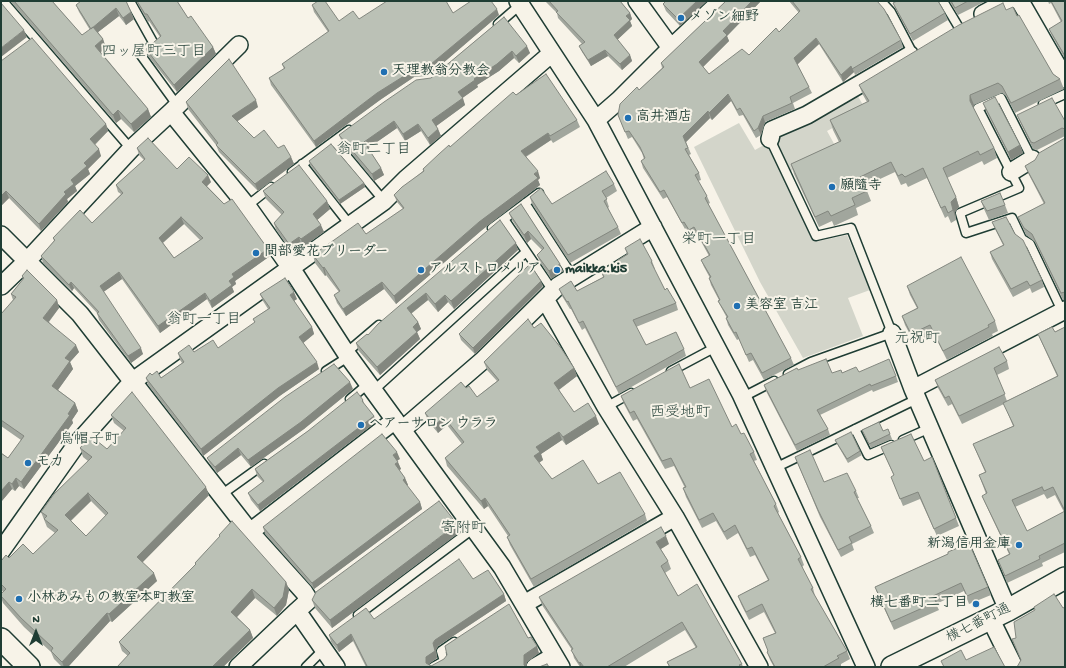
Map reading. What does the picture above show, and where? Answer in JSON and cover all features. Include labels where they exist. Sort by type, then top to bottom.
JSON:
[{"type":"street","points":[[637,1],[671,48]]},
{"type":"street","points":[[596,120],[619,100],[721,1]]},
{"type":"street","points":[[952,30],[1008,1]]},
{"type":"street","points":[[1020,1],[1065,79]]},
{"type":"street","points":[[519,3],[596,120],[743,397],[866,667]]},
{"type":"street","points":[[1,286],[27,261],[131,149],[239,45]]},
{"type":"street","points":[[770,140],[772,130],[806,115],[919,50]]},
{"type":"street","points":[[1,551],[76,445],[133,381],[384,201],[406,179],[552,53]]},
{"type":"street","points":[[174,108],[291,268],[347,355],[398,425],[446,497],[474,528],[502,566],[520,602],[557,662],[534,667]]},
{"type":"street","points":[[1011,172],[1035,157]]},
{"type":"street","points":[[250,532],[398,425],[482,361],[549,295],[573,277],[653,227]]},
{"type":"street","points":[[1,235],[80,314],[202,464],[221,495],[250,532],[312,597],[238,667]]},
{"type":"street","points":[[549,295],[606,407],[674,517],[759,667]]},
{"type":"street","points":[[915,394],[1064,310]]},
{"type":"street","points":[[892,334],[930,428],[999,614],[1014,667]]},
{"type":"street","points":[[520,602],[674,517]]},
{"type":"street","name":"横七番町通","points":[[892,667],[1063,581]]},
{"type":"street","points":[[297,611],[324,644],[336,667]]},
{"type":"street","points":[[1,639],[29,667]]},
{"type":"lane","points":[[3,1],[32,40],[131,149]]},
{"type":"lane","points":[[130,1],[154,44],[140,54],[174,108]]},
{"type":"lane","points":[[881,1],[919,50]]},
{"type":"lane","points":[[943,1],[952,30]]},
{"type":"lane","points":[[490,31],[519,3]]},
{"type":"lane","points":[[1038,107],[1065,94]]},
{"type":"lane","points":[[1035,157],[1015,118],[1001,98],[978,108],[1019,188],[960,213],[966,234],[1012,218],[1022,239],[1030,244],[1064,310]]},
{"type":"lane","points":[[247,206],[358,123]]},
{"type":"lane","points":[[743,397],[811,362],[892,334],[851,228],[816,236],[770,140]]},
{"type":"lane","points":[[334,141],[384,201]]},
{"type":"lane","points":[[302,164],[350,225]]},
{"type":"lane","points":[[485,234],[541,191]]},
{"type":"lane","points":[[525,203],[573,277]]},
{"type":"lane","points":[[504,219],[526,252],[549,295]]},
{"type":"lane","points":[[344,403],[371,387],[526,252]]},
{"type":"lane","points":[[316,378],[347,355],[387,318]]},
{"type":"lane","points":[[661,377],[716,347]]},
{"type":"lane","points":[[606,407],[640,388]]},
{"type":"lane","points":[[775,468],[855,429],[915,394]]},
{"type":"lane","points":[[855,429],[868,455],[930,428]]},
{"type":"lane","points":[[221,495],[270,459]]},
{"type":"lane","points":[[353,619],[474,528]]},
{"type":"lane","points":[[433,667],[444,660],[440,651],[459,639]]},
{"type":"lane","points":[[306,667],[324,644]]},
{"type":"shaded area","points":[[856,93],[866,110],[827,131],[837,149],[791,171],[819,241],[847,235],[870,290],[848,298],[863,336],[803,358],[760,282],[694,147],[739,123],[755,150]]},
{"type":"building","points":[[14,1],[52,1],[82,35],[93,27],[103,39],[95,46],[148,109],[131,124],[118,110],[113,115]]},
{"type":"building","points":[[81,1],[126,1],[131,12],[123,18],[116,8],[91,29],[76,5]]},
{"type":"building","points":[[137,1],[177,1],[188,18],[191,16],[213,47],[174,85],[146,49],[161,36]]},
{"type":"building","points":[[318,1],[325,1],[339,21],[353,11],[359,19],[387,1],[446,1],[453,13],[471,1],[491,1],[497,9],[425,69],[412,71],[377,93],[314,141],[269,78],[285,68],[282,64],[329,31],[312,5]]},
{"type":"building","points":[[549,1],[620,1],[630,13],[626,16],[630,20],[614,35],[630,55],[620,64],[605,50],[588,60],[579,46],[585,42],[556,12],[558,11]]},
{"type":"building","points":[[666,1],[697,1],[678,19],[663,4]]},
{"type":"building","points":[[726,1],[752,1],[723,31],[727,35],[699,62],[709,74],[742,49],[749,55],[776,28],[779,32],[800,11],[792,1],[877,1],[884,9],[901,40],[852,69],[851,66],[841,75],[816,38],[794,58],[809,87],[790,97],[792,103],[763,116],[758,128],[754,131],[740,108],[737,110],[728,94],[709,113],[708,111],[683,136],[688,148],[685,149],[699,173],[695,175],[707,196],[705,198],[791,358],[762,373],[751,353],[746,355],[736,332],[734,333],[726,318],[728,317],[718,301],[720,300],[709,278],[711,277],[701,260],[710,255],[694,227],[689,230],[684,222],[682,223],[664,190],[660,192],[641,161],[645,158],[640,147],[629,131],[625,132],[618,115],[620,104],[637,87],[639,90],[664,67],[661,63]]},
{"type":"building","points":[[897,1],[938,1],[945,13],[910,34],[893,3]]},
{"type":"building","points":[[951,1],[968,1],[955,8]]},
{"type":"building","points":[[1051,1],[1065,1],[1065,56],[1049,29],[1062,21]]},
{"type":"building","points":[[1,3],[24,30],[1,48]]},
{"type":"building","points":[[1003,3],[1006,10],[1013,7],[1017,16],[1019,15],[1053,74],[1060,79],[1011,103],[1002,86],[998,83],[970,95],[970,101],[994,148],[980,155],[978,151],[943,168],[956,197],[951,202],[953,210],[948,213],[945,206],[941,208],[923,168],[905,177],[902,174],[898,176],[891,162],[860,177],[867,191],[852,198],[855,205],[831,216],[828,211],[815,217],[791,164],[841,141],[830,120],[869,101],[859,85],[959,25]]},
{"type":"building","points":[[504,17],[527,46],[516,56],[512,51],[497,64],[474,79],[475,80],[458,92],[463,98],[432,120],[438,129],[428,138],[418,124],[403,134],[394,121],[364,142],[381,168],[372,174],[339,135],[416,80],[431,78]]},
{"type":"building","points":[[32,38],[106,124],[90,139],[99,149],[84,163],[87,166],[71,180],[74,184],[64,192],[66,194],[39,224],[6,191],[1,196],[1,61]]},
{"type":"building","points":[[229,59],[256,100],[232,116],[254,138],[264,130],[278,148],[284,145],[291,157],[255,184],[216,145],[218,143],[186,102]]},
{"type":"building","points":[[546,74],[577,120],[550,136],[548,133],[521,151],[538,171],[534,174],[538,178],[479,222],[394,296],[382,282],[343,309],[334,295],[340,291],[324,267],[323,268],[313,255],[358,223],[366,234],[404,208],[394,195],[402,187],[424,171],[423,169],[449,145],[450,147],[513,92],[516,95]]},
{"type":"building","points":[[995,97],[1020,145],[1008,152],[983,103]]},
{"type":"building","points":[[1052,98],[1065,121],[1065,129],[1062,128],[1034,143],[1031,142],[1017,115]]},
{"type":"building","points":[[148,138],[177,169],[189,157],[208,175],[202,182],[224,204],[232,199],[268,249],[232,274],[234,277],[229,281],[232,285],[210,301],[205,293],[158,326],[119,272],[100,286],[141,348],[128,356],[97,313],[99,312],[71,282],[69,285],[41,256],[55,240],[53,238],[80,210],[92,223],[123,193],[116,185],[145,159],[137,148]],"holes":[[[181,217],[203,238],[174,258],[159,238]]]},
{"type":"building","points":[[1065,138],[1065,292],[1061,293],[1032,234],[1024,228],[1018,217],[1045,203],[1025,166],[1035,160],[1039,153]]},
{"type":"building","points":[[331,144],[364,183],[339,200],[309,161]]},
{"type":"building","points":[[299,165],[327,201],[313,214],[321,225],[301,239],[299,237],[289,244],[274,223],[284,212],[263,191]]},
{"type":"building","points":[[606,171],[614,184],[602,191],[607,199],[604,201],[618,227],[568,255],[530,197],[541,188],[552,204]]},
{"type":"building","points":[[1000,193],[1005,205],[987,211],[981,201]]},
{"type":"building","points":[[521,204],[560,264],[549,271],[537,255],[544,248],[528,231],[524,235],[509,213]]},
{"type":"building","points":[[1006,217],[1015,234],[1023,240],[1042,280],[1030,286],[1027,281],[1011,289],[990,252],[1004,245],[992,222]]},
{"type":"building","points":[[500,220],[516,243],[451,301],[445,295],[435,304],[426,293],[407,308],[418,322],[413,327],[417,332],[377,367],[356,343],[367,334],[368,335],[378,324]]},
{"type":"building","points":[[640,239],[665,290],[667,288],[676,303],[633,320],[646,345],[676,332],[684,349],[616,387],[583,321],[579,323],[568,301],[567,302],[559,289],[571,281],[577,291],[604,277],[602,273],[620,264],[618,260],[628,254],[625,248]]},
{"type":"building","points":[[961,257],[995,321],[988,325],[989,327],[943,351],[930,325],[911,334],[902,316],[918,308],[907,286]]},
{"type":"building","points":[[530,264],[541,281],[473,348],[459,334]]},
{"type":"building","points":[[27,270],[57,300],[43,318],[76,345],[65,358],[70,361],[52,386],[75,403],[68,414],[70,415],[21,482],[16,478],[12,484],[9,482],[1,491],[1,453],[8,458],[24,436],[1,420],[1,314],[16,297],[11,294],[24,278],[22,276]]},
{"type":"building","points":[[285,278],[294,292],[290,295],[312,327],[299,337],[317,362],[278,388],[201,449],[146,378],[150,373],[152,375],[157,371],[161,378],[184,362],[178,353],[189,345],[194,352],[213,340],[218,348],[255,322],[253,319],[270,308],[260,294]]},
{"type":"building","points":[[528,319],[534,328],[541,323],[561,348],[574,368],[554,383],[574,412],[588,403],[596,416],[563,437],[559,432],[536,447],[540,452],[534,456],[552,479],[583,460],[598,484],[620,472],[645,514],[531,579],[507,537],[510,535],[485,498],[481,501],[445,458],[464,442],[444,417],[435,425],[425,413],[461,382],[466,388],[469,386],[477,397],[499,380],[484,362]]},
{"type":"building","points":[[1052,327],[1055,332],[1065,327],[1065,511],[1065,543],[1039,556],[1040,559],[1005,576],[998,560],[1010,554],[982,496],[987,493],[979,475],[986,472],[973,444],[1014,426],[1003,403],[1058,376],[1038,334]],"holes":[[[1042,487],[1044,491],[1053,487],[1065,511],[1027,531],[1012,500]]]},
{"type":"building","points":[[999,347],[1007,361],[994,368],[1005,394],[959,416],[949,396],[945,398],[935,380]]},
{"type":"building","points":[[826,359],[832,373],[841,370],[842,373],[856,367],[859,372],[889,359],[896,376],[871,386],[870,384],[817,410],[828,429],[795,445],[764,385],[797,368],[798,370]]},
{"type":"building","points":[[334,364],[350,382],[301,422],[248,460],[238,448],[215,467],[207,458],[285,397]]},
{"type":"building","points":[[679,364],[690,388],[709,379],[732,427],[736,424],[741,434],[744,433],[754,452],[750,454],[776,504],[774,506],[801,557],[798,559],[813,588],[811,589],[847,651],[837,656],[839,658],[823,667],[775,667],[767,652],[768,651],[763,638],[776,633],[762,604],[746,612],[738,596],[769,580],[752,547],[747,549],[735,525],[724,532],[713,513],[699,520],[683,488],[686,487],[671,458],[662,461],[634,411],[630,413],[621,396]]},
{"type":"building","points":[[132,392],[206,487],[137,557],[154,573],[109,614],[107,613],[62,662],[51,651],[53,648],[21,618],[1,596],[6,589],[1,584],[1,561],[6,555],[9,558],[23,544],[33,554],[58,530],[44,519],[47,516],[41,512],[54,494],[92,457],[80,448],[91,436],[107,449],[126,428],[111,415]],"holes":[[[88,493],[108,513],[86,536],[65,515]]]},
{"type":"building","points":[[357,392],[374,416],[258,505],[248,493],[264,481],[255,469],[308,431]]},
{"type":"building","points":[[879,422],[883,431],[888,429],[890,434],[869,444],[862,430]]},
{"type":"building","points":[[851,432],[860,451],[847,459],[835,440]]},
{"type":"building","points":[[382,434],[397,452],[393,455],[398,462],[395,464],[405,478],[403,480],[420,502],[312,583],[263,527]]},
{"type":"building","points":[[911,434],[924,461],[932,457],[956,518],[934,529],[918,492],[900,499],[891,477],[894,475],[881,447]]},
{"type":"building","points":[[810,450],[824,482],[847,473],[856,491],[854,492],[871,526],[849,537],[852,543],[838,550],[818,510],[795,457]]},
{"type":"building","points":[[439,501],[457,524],[330,620],[312,600],[316,592]]},
{"type":"building","points":[[232,521],[286,582],[283,597],[274,608],[252,589],[231,612],[250,630],[212,667],[117,667],[130,653],[119,642],[196,564],[195,563]]},
{"type":"building","points":[[661,527],[666,536],[656,542],[668,561],[661,566],[678,596],[697,584],[742,664],[739,665],[741,667],[670,667],[667,662],[697,647],[682,622],[607,667],[584,667],[580,662],[579,663],[571,650],[573,649],[539,597]]},
{"type":"building","points":[[969,543],[988,587],[967,596],[961,583],[933,596],[936,602],[891,622],[875,587]]},
{"type":"building","points":[[459,559],[473,579],[488,570],[504,594],[435,640],[433,643],[435,651],[426,657],[426,663],[431,666],[444,659],[447,655],[445,646],[509,604],[528,638],[531,637],[537,646],[524,655],[524,665],[526,667],[366,667],[367,666],[351,634],[337,645],[329,635],[366,608],[374,619]]},
{"type":"building","points":[[1054,594],[1063,608],[1065,607],[1065,667],[1017,667],[1021,660],[1012,639],[1016,638],[1014,622],[1035,610],[1034,607]]},
{"type":"building","points":[[994,647],[1005,667],[944,667],[941,661],[961,650],[966,660]]},
{"type":"building","points":[[547,664],[549,667],[539,667]]},
{"type":"place","name":"メゾン細野","points":[[681,18]]},
{"type":"place","name":"天理教翁分教会","points":[[384,72]]},
{"type":"place","name":"高井酒店","points":[[628,118]]},
{"type":"place","name":"願隨寺","points":[[832,187]]},
{"type":"place","name":"間部愛花ブリーダー","points":[[256,253]]},
{"type":"place","name":"アルストロメリア","points":[[421,270]]},
{"type":"place","name":"maikka.ki5","points":[[557,270]]},
{"type":"place","name":"美容室 吉江","points":[[737,306]]},
{"type":"place","name":"ヘアーサロン ウララ","points":[[361,425]]},
{"type":"place","name":"モカ","points":[[28,463]]},
{"type":"place","name":"新潟信用金庫","points":[[1019,545]]},
{"type":"place","name":"小林あみもの教室本町教室","points":[[19,599]]},
{"type":"place","name":"横七番町二丁目","points":[[976,604]]},
{"type":"district","name":"四ッ屋町三丁目","points":[[154,53]]},
{"type":"district","name":"翁町二丁目","points":[[374,151]]},
{"type":"district","name":"栄町一丁目","points":[[719,241]]},
{"type":"district","name":"翁町一丁目","points":[[204,321]]},
{"type":"district","name":"元祝町","points":[[917,340]]},
{"type":"district","name":"西受地町","points":[[680,414]]},
{"type":"district","name":"烏帽子町","points":[[89,441]]},
{"type":"district","name":"寄附町","points":[[463,530]]}]
